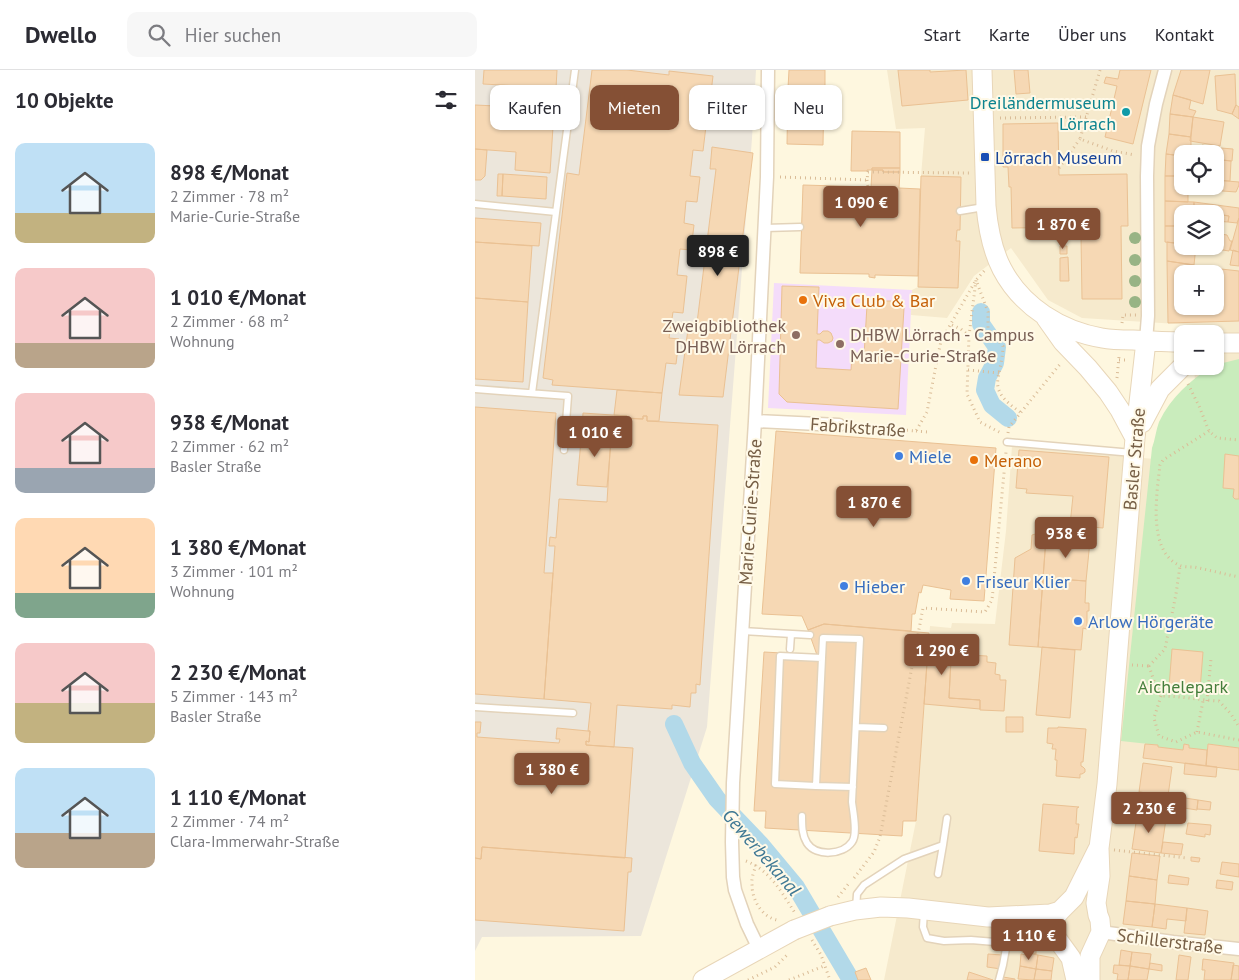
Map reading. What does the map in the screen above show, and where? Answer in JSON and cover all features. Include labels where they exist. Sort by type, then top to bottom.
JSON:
[{"type":"street","name":"Marie-Curie-Straße","points":[[759,949],[747,924],[735,890],[732,842],[733,783],[765,228],[768,70]]},
{"type":"street","points":[[982,70],[986,206],[988,224],[997,257],[1003,270],[1019,292],[1045,317],[1063,342],[1108,392],[1120,410],[1135,445]]},
{"type":"street","name":"Basler Straße","points":[[1090,980],[1090,956],[1098,930],[1095,903],[1100,876],[1099,848],[1107,784],[1135,445],[1148,316],[1148,146],[1165,70]]},
{"type":"street","points":[[1045,317],[1072,330],[1104,339],[1174,342]]},
{"type":"street","points":[[1135,445],[1148,410],[1160,389],[1174,374]]},
{"type":"street","name":"Fabrikstraße","points":[[755,421],[839,425]]},
{"type":"street","name":"Basler Straße","points":[[1059,942],[1054,922],[1056,916],[1074,898],[1099,848]]},
{"type":"street","points":[[703,980],[759,949],[795,926],[855,910],[881,907],[924,909],[988,917],[1050,914],[1077,904],[1089,907],[1098,930],[1085,951],[1080,952],[1074,951],[1059,942],[1009,934],[988,917]]},
{"type":"street","name":"Schillerstraße","points":[[1098,930],[1173,942],[1239,949]]},
{"type":"street","points":[[1059,942],[1071,958],[1076,980]]},
{"type":"lane","points":[[532,393],[575,70]]},
{"type":"lane","points":[[475,204],[556,212]]},
{"type":"lane","points":[[960,210],[986,206]]},
{"type":"lane","points":[[765,228],[800,228]]},
{"type":"lane","points":[[475,389],[568,396],[564,450]]},
{"type":"lane","points":[[1007,442],[1135,445]]},
{"type":"lane","points":[[742,631],[810,635]]},
{"type":"lane","points":[[790,649],[791,634]]},
{"type":"lane","points":[[802,816],[803,836],[808,845],[815,850],[832,853],[841,850],[852,842],[854,836],[852,802],[860,640],[823,638],[816,786]]},
{"type":"lane","points":[[822,658],[780,656],[775,784],[853,787]]},
{"type":"lane","points":[[475,707],[573,712]]},
{"type":"lane","points":[[856,726],[884,728]]},
{"type":"lane","points":[[938,874],[947,818]]},
{"type":"lane","points":[[855,910],[857,894],[864,884],[904,860],[943,845]]},
{"type":"lane","points":[[924,909],[923,927],[927,938],[944,941],[971,940],[1009,934],[999,980]]},
{"type":"path","points":[[1059,168],[1080,139],[1100,70]]},
{"type":"path","points":[[984,118],[1086,117]]},
{"type":"path","points":[[1080,139],[1113,152],[1148,157]]},
{"type":"path","points":[[868,187],[868,172],[986,174]]},
{"type":"path","points":[[792,178],[867,180]]},
{"type":"path","name":"Fabrikstraße","points":[[839,425],[916,431],[927,412],[941,341],[977,280],[997,257]]},
{"type":"path","points":[[977,280],[969,336],[967,394],[981,422],[1008,437],[1009,427],[1071,351]]},
{"type":"path","points":[[977,280],[988,312],[988,329],[1003,346],[1003,358],[997,382],[998,390],[1002,397],[1020,412]]},
{"type":"path","points":[[1108,392],[1114,389],[1117,383],[1119,340],[1123,315]]},
{"type":"path","points":[[951,325],[961,329],[969,336]]},
{"type":"path","points":[[968,370],[999,373]]},
{"type":"path","points":[[1184,375],[1209,430],[1217,438],[1239,440]]},
{"type":"path","points":[[1209,430],[1163,460],[1159,465],[1156,506],[1159,538],[1170,559],[1180,566],[1239,577]]},
{"type":"path","points":[[916,431],[928,432]]},
{"type":"path","points":[[838,897],[874,852],[880,836],[923,608],[985,612],[992,600],[1007,442]]},
{"type":"path","points":[[1180,566],[1165,649],[1149,666],[1161,696],[1153,718],[1159,736],[1176,742],[1197,732],[1239,740]]},
{"type":"path","points":[[1197,732],[1205,701],[1211,659]]},
{"type":"path","points":[[1161,696],[1219,701],[1231,714],[1239,727]]},
{"type":"path","points":[[1099,848],[1187,858]]},
{"type":"path","points":[[733,856],[755,865],[766,873],[779,888],[795,926],[821,955],[830,980]]},
{"type":"path","points":[[755,865],[751,884],[758,907],[766,916],[795,926]]},
{"type":"path","points":[[748,980],[775,967],[789,953]]},
{"type":"path","points":[[789,980],[824,966]]},
{"type":"shaded area","points":[[475,70],[756,70],[755,85],[689,85],[689,130],[752,130],[707,727],[641,936],[482,937],[475,951]]},
{"type":"shaded area","points":[[887,70],[1239,70],[1239,980],[884,980],[916,821],[930,626],[951,628],[952,623],[995,624],[1006,531],[1012,446],[1154,459],[1195,381],[1195,375],[1224,375],[1224,325],[1193,325],[1082,318],[1048,300],[1011,248],[974,276],[947,318],[911,315],[912,290],[918,287],[921,176],[925,128],[896,129]]},
{"type":"shaded area","name":"DHBW Lörrach - Campus Marie-Curie-Straße","points":[[774,283],[912,290],[906,415],[768,408]]},
{"type":"green space","name":"Aichelepark","points":[[1239,359],[1239,748],[1208,744],[1207,750],[1189,748],[1189,745],[1184,744],[1183,750],[1121,741],[1152,448],[1158,425],[1169,405],[1182,390],[1200,375],[1224,375],[1224,363]]},
{"type":"building","points":[[484,70],[557,70],[556,85],[483,84]]},
{"type":"building","points":[[592,70],[627,70],[669,75],[669,71],[713,76],[712,85],[689,85],[689,130],[706,130],[703,151],[693,150],[690,176],[700,177],[697,202],[686,201],[684,223],[694,225],[691,250],[680,249],[677,275],[687,276],[683,313],[673,312],[669,338],[679,339],[676,364],[666,363],[662,393],[552,385],[553,380],[543,378],[567,173],[579,175],[590,86],[590,130],[679,130],[679,85],[590,85]]},
{"type":"building","points":[[789,70],[825,70],[825,85],[788,85]]},
{"type":"building","points":[[898,70],[930,70],[930,72],[966,70],[968,100],[902,106]]},
{"type":"building","points":[[1014,70],[1028,70],[1030,93],[1016,94]]},
{"type":"building","name":"Dreiländermuseum Lörrach","points":[[1120,70],[1151,70],[1133,144],[1105,137],[1117,86],[1104,83],[1106,77],[1118,79]]},
{"type":"building","points":[[1181,70],[1210,70],[1203,104],[1173,95]]},
{"type":"building","points":[[1235,74],[1236,105],[1232,114],[1217,110],[1215,76]]},
{"type":"building","points":[[1173,95],[1191,100],[1189,109],[1196,111],[1193,117],[1170,114]]},
{"type":"building","points":[[475,105],[490,106],[490,130],[553,130],[550,173],[515,170],[516,152],[475,149]]},
{"type":"building","points":[[1236,105],[1239,107],[1239,119],[1232,114]]},
{"type":"building","points":[[1170,114],[1193,117],[1191,137],[1169,134]]},
{"type":"building","points":[[1193,117],[1224,122],[1220,145],[1190,141]]},
{"type":"building","points":[[1058,123],[1059,175],[1127,174],[1128,226],[1121,226],[1122,299],[1082,299],[1081,237],[1078,237],[1078,227],[1012,228],[1011,187],[1009,187],[1008,167],[1003,167],[1003,124]]},
{"type":"building","points":[[787,130],[823,130],[823,145],[787,144]]},
{"type":"building","points":[[852,131],[900,132],[900,168],[872,168],[872,170],[867,171],[851,171]]},
{"type":"building","points":[[1169,134],[1191,137],[1191,145],[1174,145],[1174,155],[1166,154]]},
{"type":"building","points":[[712,147],[753,153],[723,397],[679,395],[689,322],[697,323],[716,169],[710,169]]},
{"type":"building","points":[[1224,148],[1233,149],[1232,161],[1224,160]]},
{"type":"building","points":[[475,149],[487,150],[485,176],[481,180],[475,180]]},
{"type":"building","points":[[1166,154],[1174,155],[1174,176],[1165,176]]},
{"type":"building","points":[[1224,160],[1231,161],[1230,181],[1224,181]]},
{"type":"building","points":[[872,168],[900,168],[900,172],[883,172],[883,170],[872,170]]},
{"type":"building","points":[[872,170],[900,172],[899,188],[920,189],[918,276],[875,275],[875,278],[869,277],[869,274],[800,273],[803,185],[871,187]]},
{"type":"building","points":[[498,174],[503,174],[502,196],[497,196]]},
{"type":"building","points":[[503,174],[547,177],[546,199],[502,196]]},
{"type":"building","points":[[921,176],[961,177],[960,230],[957,230],[956,241],[960,241],[958,288],[918,287]]},
{"type":"building","points":[[1165,176],[1174,176],[1174,195],[1188,195],[1188,202],[1165,201]]},
{"type":"building","points":[[1224,181],[1239,182],[1236,192],[1224,191]]},
{"type":"building","points":[[1165,201],[1194,202],[1194,205],[1174,205],[1174,226],[1165,226]]},
{"type":"building","points":[[1194,202],[1216,205],[1194,205]]},
{"type":"building","points":[[1224,206],[1239,208],[1237,223],[1228,222],[1229,216],[1224,215]]},
{"type":"building","points":[[1224,215],[1229,216],[1228,222],[1224,222]]},
{"type":"building","points":[[475,218],[541,223],[539,246],[475,242]]},
{"type":"building","points":[[1239,218],[1239,252],[1230,250]]},
{"type":"building","points":[[1165,226],[1174,226],[1174,243],[1165,242]]},
{"type":"building","points":[[1224,234],[1227,235],[1230,241],[1232,241],[1229,251],[1224,250]]},
{"type":"building","points":[[475,242],[532,246],[528,302],[475,298]]},
{"type":"building","points":[[1167,242],[1174,243],[1174,255],[1195,255],[1194,265],[1167,261]]},
{"type":"building","points":[[1060,246],[1067,246],[1067,254],[1060,254]]},
{"type":"building","points":[[1233,250],[1239,252],[1239,266],[1230,265]]},
{"type":"building","points":[[1068,257],[1069,281],[1060,281],[1060,258]]},
{"type":"building","points":[[1167,261],[1194,265],[1174,265],[1174,315],[1224,315],[1224,269],[1239,271],[1239,321],[1168,323]]},
{"type":"building","points":[[782,286],[819,287],[817,334],[828,331],[833,338],[828,343],[817,340],[816,368],[851,370],[852,355],[864,356],[867,305],[885,306],[885,301],[893,301],[892,307],[904,308],[898,409],[787,402],[779,394]]},
{"type":"building","points":[[475,298],[528,302],[523,382],[475,379]]},
{"type":"building","points":[[617,390],[662,393],[659,421],[647,421],[647,416],[643,416],[643,419],[614,415]]},
{"type":"building","points":[[475,407],[556,413],[544,573],[553,573],[544,699],[475,694]]},
{"type":"building","points":[[583,413],[627,416],[627,419],[612,418],[612,431],[582,429]]},
{"type":"building","points":[[643,416],[647,416],[647,421],[718,425],[700,685],[696,684],[696,693],[691,693],[690,707],[672,705],[672,709],[617,705],[614,747],[586,745],[586,741],[589,742],[590,731],[588,731],[591,703],[544,699],[555,546],[549,546],[550,537],[556,538],[559,499],[607,502],[612,418],[643,419]]},
{"type":"building","points":[[582,429],[612,431],[607,487],[577,485]]},
{"type":"building","points":[[776,431],[996,448],[984,601],[950,599],[951,590],[923,585],[921,593],[919,592],[915,614],[912,614],[911,631],[824,624],[808,630],[802,616],[762,614]]},
{"type":"building","points":[[1019,450],[1109,457],[1103,528],[1070,525],[1073,496],[1026,493],[1027,489],[1016,488]]},
{"type":"building","points":[[1225,454],[1239,456],[1239,499],[1233,497],[1234,489],[1223,488]]},
{"type":"building","points":[[1039,533],[1055,535],[1055,538],[1046,538],[1038,647],[1009,645],[1015,558],[1031,549],[1032,535]]},
{"type":"building","points":[[1046,538],[1090,541],[1086,581],[1043,578]]},
{"type":"building","points":[[1043,578],[1086,581],[1085,603],[1089,603],[1089,611],[1087,611],[1087,629],[1083,628],[1081,650],[1038,647]]},
{"type":"building","name":"Hieber","points":[[824,624],[929,633],[916,821],[903,821],[902,836],[765,828],[766,811],[754,811],[764,652],[817,655],[808,630]]},
{"type":"building","points":[[929,637],[952,639],[949,698],[980,700],[980,709],[924,704]]},
{"type":"building","points":[[952,639],[962,639],[961,649],[970,650],[969,655],[987,656],[987,662],[996,663],[995,674],[1000,675],[1000,680],[1006,680],[1004,711],[980,710],[980,700],[949,698]]},
{"type":"building","points":[[1042,647],[1075,650],[1070,718],[1036,715]]},
{"type":"building","points":[[1172,649],[1203,652],[1200,690],[1169,687]]},
{"type":"building","points":[[1006,717],[1023,717],[1023,732],[1006,732]]},
{"type":"building","points":[[475,722],[481,722],[480,733],[477,733],[477,737],[559,743],[560,739],[556,739],[557,728],[590,731],[589,742],[586,741],[586,745],[633,748],[625,858],[482,847],[481,859],[475,858]]},
{"type":"building","points":[[1048,728],[1086,729],[1083,762],[1081,762],[1085,772],[1080,774],[1080,778],[1056,776],[1056,749],[1052,749],[1053,744],[1047,743]]},
{"type":"building","points":[[1145,744],[1183,750],[1184,744],[1189,745],[1189,748],[1207,750],[1206,766],[1143,758]]},
{"type":"building","points":[[1208,744],[1239,748],[1239,770],[1206,766]]},
{"type":"building","points":[[1143,763],[1172,767],[1168,796],[1139,792]]},
{"type":"building","points":[[1185,763],[1217,767],[1216,777],[1184,774]]},
{"type":"building","points":[[1139,792],[1168,796],[1166,819],[1137,816]]},
{"type":"building","points":[[1172,796],[1198,800],[1197,810],[1171,806]]},
{"type":"building","points":[[1198,800],[1211,802],[1210,810],[1197,809]]},
{"type":"building","points":[[1043,804],[1079,807],[1077,808],[1076,824],[1079,824],[1077,838],[1075,837],[1074,854],[1039,851]]},
{"type":"building","points":[[1137,816],[1166,819],[1161,853],[1132,849]]},
{"type":"building","points":[[1188,823],[1211,825],[1210,835],[1205,834],[1205,837],[1186,834]]},
{"type":"building","points":[[1163,842],[1183,844],[1181,855],[1161,853]]},
{"type":"building","points":[[482,847],[632,858],[631,872],[628,872],[624,931],[475,920],[475,858],[481,859]]},
{"type":"building","points":[[1132,853],[1160,856],[1157,880],[1129,876]]},
{"type":"building","points":[[1191,857],[1200,858],[1199,862],[1191,861]]},
{"type":"building","points":[[1222,862],[1239,864],[1239,877],[1220,874]]},
{"type":"building","points":[[1169,875],[1189,878],[1188,885],[1168,883]]},
{"type":"building","points":[[1129,876],[1157,880],[1155,904],[1126,901]]},
{"type":"building","points":[[1217,880],[1233,882],[1232,890],[1216,888]]},
{"type":"building","points":[[1126,901],[1155,904],[1152,927],[1123,924]]},
{"type":"building","points":[[1155,904],[1187,908],[1186,921],[1167,919],[1166,929],[1152,927]]},
{"type":"building","points":[[1187,908],[1208,911],[1205,935],[1184,933]]},
{"type":"building","points":[[1023,939],[1037,941],[1036,947],[1022,945]]},
{"type":"building","points":[[1022,945],[1036,947],[1036,954],[1022,952]]},
{"type":"building","points":[[1121,950],[1132,952],[1130,966],[1119,965]]},
{"type":"building","points":[[1132,952],[1151,954],[1149,969],[1130,966]]},
{"type":"building","points":[[1027,953],[1038,955],[1036,969],[1020,966],[1021,954],[1027,955]]},
{"type":"building","points":[[988,954],[1002,955],[1001,969],[987,967]]},
{"type":"building","points":[[1038,955],[1054,958],[1052,971],[1036,969]]},
{"type":"building","points":[[1179,955],[1191,957],[1188,980],[1176,980]]},
{"type":"building","points":[[1203,959],[1234,963],[1231,980],[1204,980],[1205,970],[1202,970]]},
{"type":"building","points":[[1150,963],[1162,965],[1162,971],[1149,969]]},
{"type":"building","points":[[1114,965],[1130,966],[1128,980],[1117,980],[1118,974],[1113,973]]},
{"type":"building","points":[[1233,965],[1239,966],[1239,980],[1231,980]]},
{"type":"building","points":[[1020,966],[1036,969],[1034,980],[1018,979]]},
{"type":"building","points":[[1130,966],[1149,969],[1147,980],[1128,980]]},
{"type":"building","points":[[866,968],[871,980],[858,980],[855,972]]},
{"type":"building","points":[[1036,969],[1052,971],[1051,980],[1034,980]]},
{"type":"building","points":[[969,972],[993,980],[967,980]]},
{"type":"building","points":[[1003,977],[1015,979],[1015,980],[1002,980]]},
{"type":"waterway","points":[[981,312],[981,324],[997,347],[995,363],[987,378],[985,390],[992,405],[1008,418]]},
{"type":"waterway","name":"Gewerbekanal","points":[[674,724],[692,763],[717,799],[761,845],[796,887],[851,980]]},
{"type":"place","name":"Dreiländermuseum Lörrach","points":[[1126,112]]},
{"type":"place","name":"Lörrach Museum","points":[[985,157]]},
{"type":"place","name":"Viva Club & Bar","points":[[803,300]]},
{"type":"place","name":"Zweigbibliothek DHBW Lörrach","points":[[796,335]]},
{"type":"place","name":"DHBW Lörrach - Campus Marie-Curie-Straße","points":[[840,344]]},
{"type":"place","name":"Miele","points":[[899,456]]},
{"type":"place","name":"Merano","points":[[974,460]]},
{"type":"place","name":"Friseur Klier","points":[[966,581]]},
{"type":"place","name":"Hieber","points":[[844,586]]},
{"type":"place","name":"Arlow Hörgeräte","points":[[1078,621]]}]
